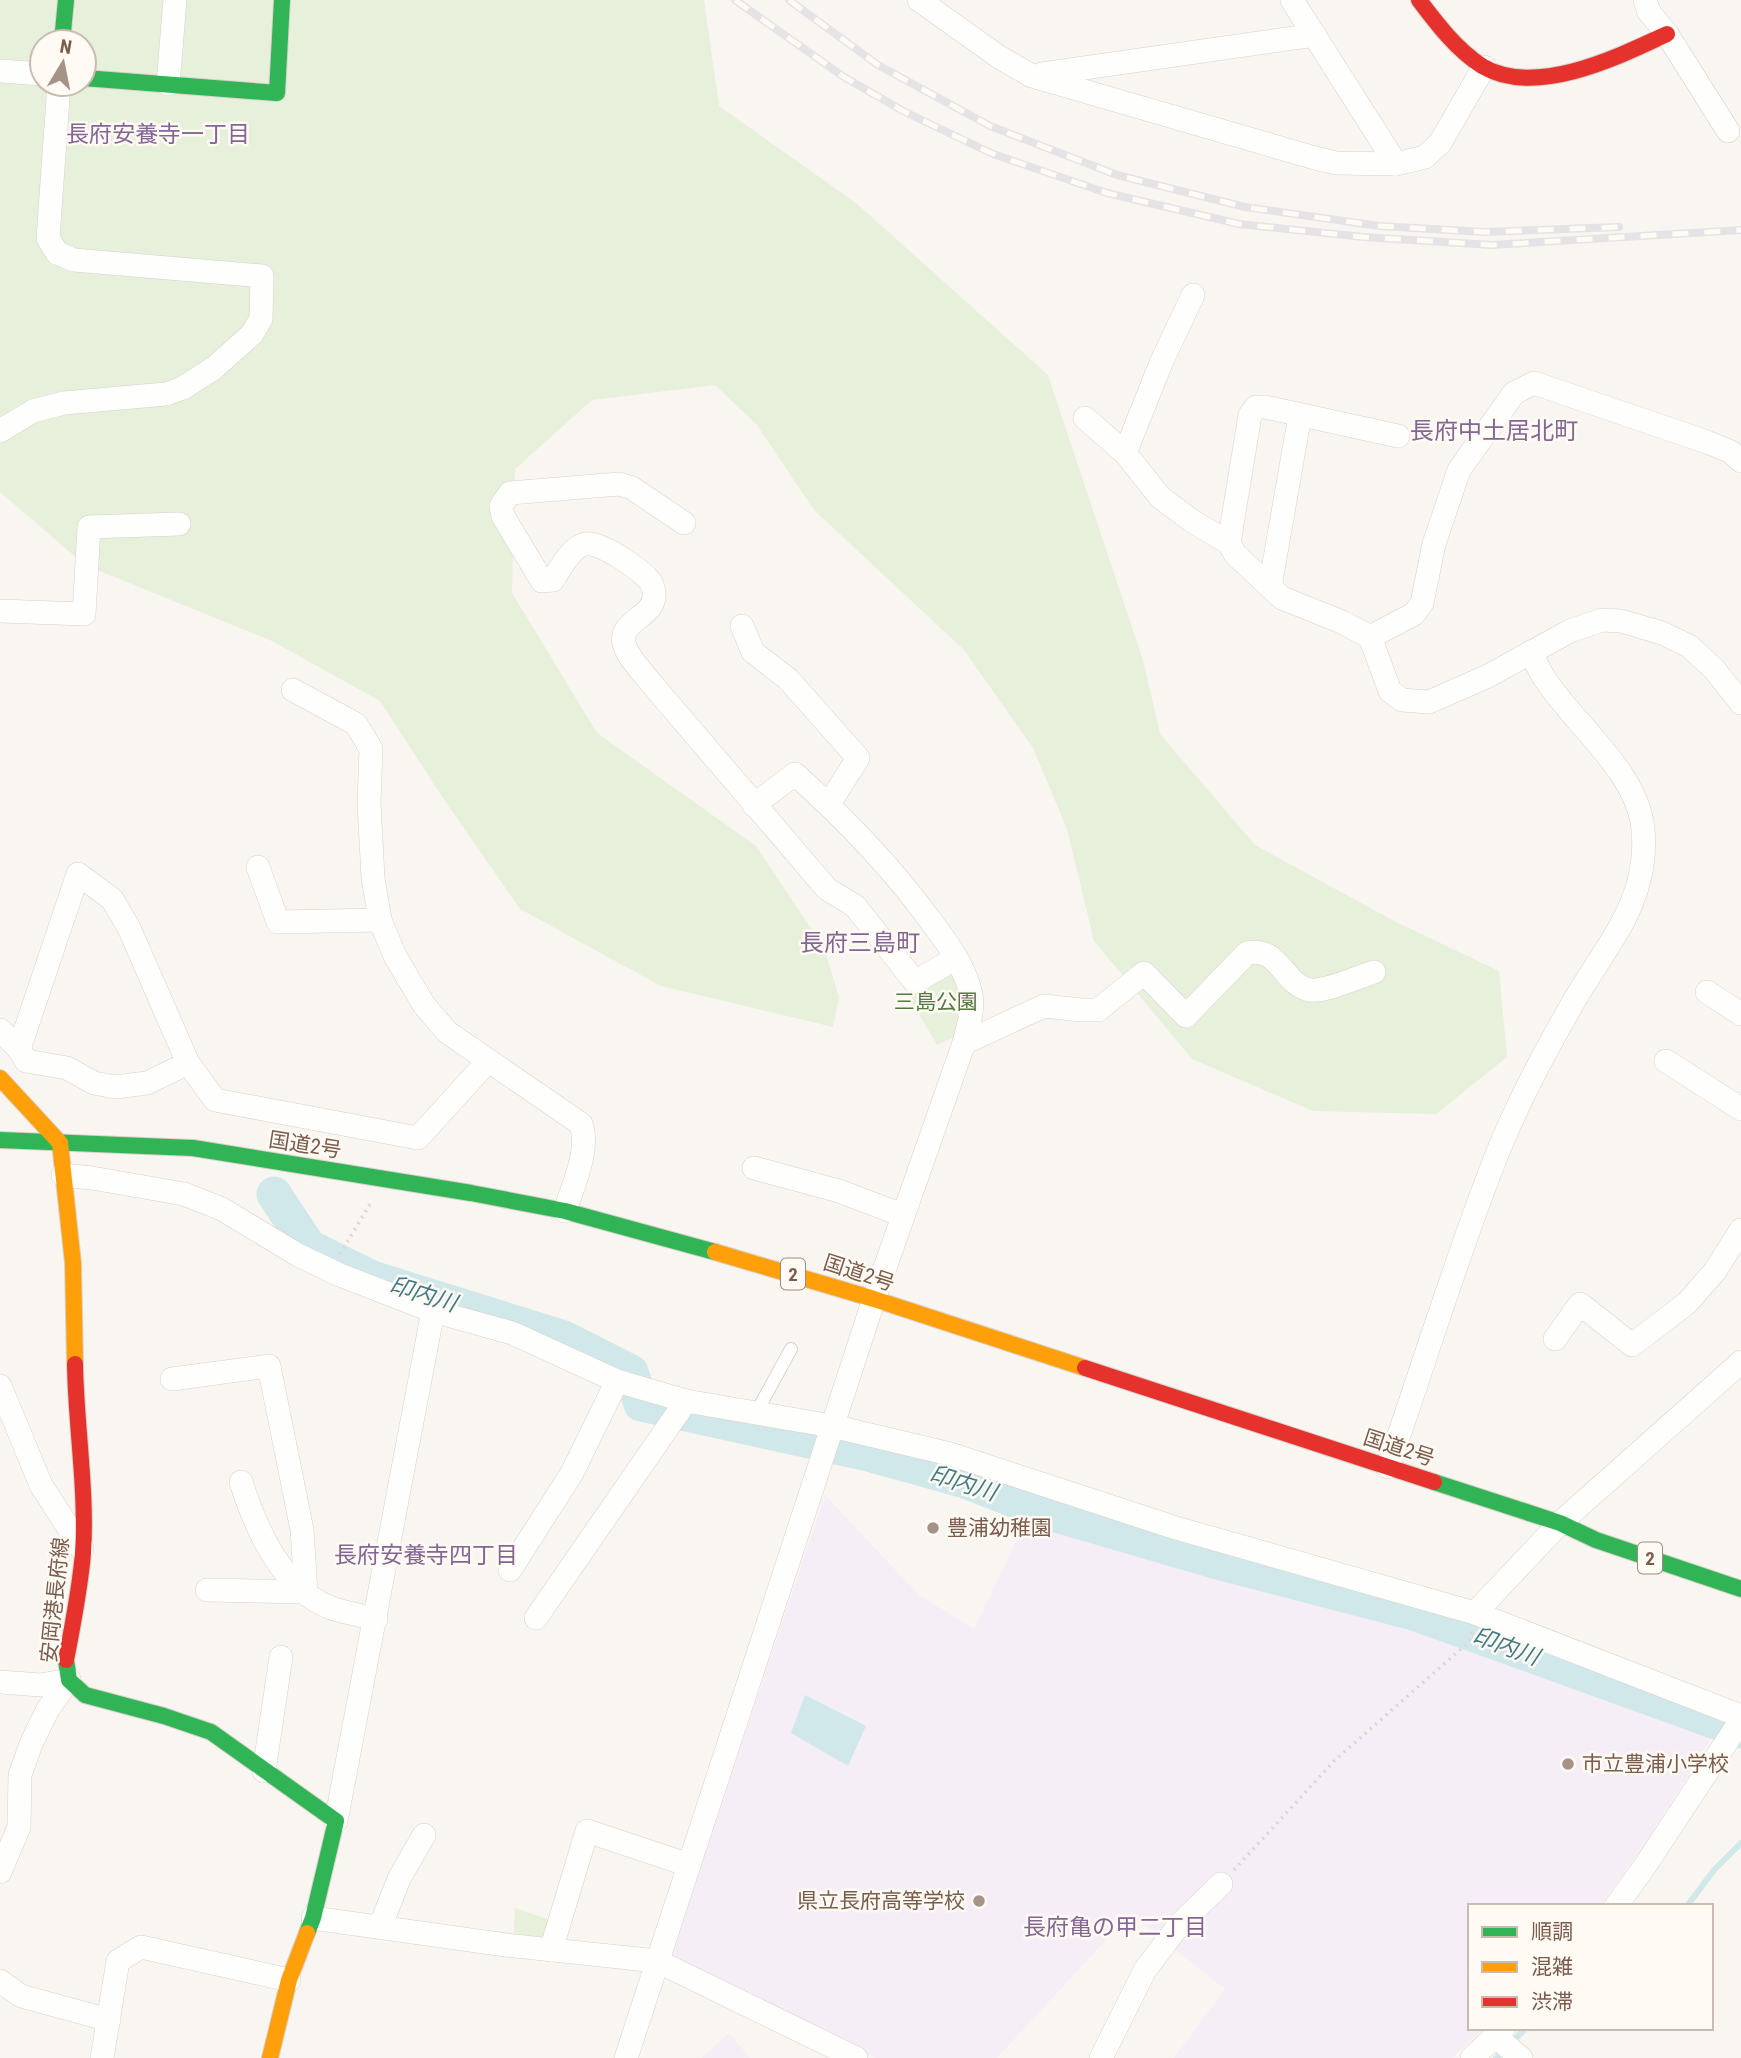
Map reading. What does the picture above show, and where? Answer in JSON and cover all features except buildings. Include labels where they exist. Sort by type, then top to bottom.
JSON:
[{"type":"main road","points":[[63,28],[66,0]]},
{"type":"main road","points":[[98,79],[277,93],[282,0]]},
{"type":"main road","points":[[1419,0],[1434,20],[1484,67],[1506,74],[1535,78],[1566,75],[1590,68],[1667,34]]},
{"type":"main road","points":[[0,1078],[60,1143]]},
{"type":"main road","name":"国道2号","points":[[0,1140],[193,1148],[565,1211],[771,1267],[874,1299],[1560,1523],[1596,1540],[1741,1589]]},
{"type":"main road","name":"安岡港長府線","points":[[60,1143],[73,1263],[76,1413],[83,1495],[83,1551],[66,1661],[68,1680],[85,1695],[211,1731],[336,1821]]},
{"type":"main road","name":"国道2号","points":[[1560,1523],[1600,1528],[1651,1542]]},
{"type":"main road","points":[[270,2058],[289,1980],[313,1918],[336,1821]]},
{"type":"street","points":[[168,85],[175,0]]},
{"type":"street","points":[[919,0],[999,57],[1032,76],[1336,163],[1396,164],[1425,157],[1440,142],[1484,67]]},
{"type":"street","points":[[1292,0],[1396,164]]},
{"type":"street","points":[[1644,0],[1649,12],[1667,34],[1727,131]]},
{"type":"street","points":[[1032,76],[1315,35]]},
{"type":"street","points":[[0,71],[28,73]]},
{"type":"street","points":[[0,431],[33,411],[64,403],[166,394],[183,388],[214,368],[252,334],[261,319],[262,276],[74,260],[57,253],[48,238],[58,98]]},
{"type":"street","points":[[1125,453],[1161,363],[1193,295]]},
{"type":"street","points":[[1370,637],[1414,614],[1422,603],[1434,544],[1459,470],[1514,393],[1534,383],[1707,442],[1731,452],[1741,461]]},
{"type":"street","points":[[1229,543],[1250,415],[1256,407],[1398,436]]},
{"type":"street","points":[[1270,587],[1300,415]]},
{"type":"street","points":[[1086,418],[1125,453],[1160,497],[1229,543],[1235,554],[1282,598],[1342,622],[1370,637],[1390,691],[1402,700],[1429,702],[1488,676],[1570,631],[1602,620],[1621,621],[1662,633],[1689,646],[1714,670],[1741,703]]},
{"type":"street","points":[[684,523],[632,488],[619,484],[510,492],[501,506],[503,516],[542,581],[553,580],[574,551],[584,544],[598,545],[610,550],[650,581],[655,594],[653,607],[625,630],[623,641],[628,653],[827,889],[855,906],[915,982],[956,958]]},
{"type":"street","points":[[0,611],[84,614],[89,527],[179,524]]},
{"type":"street","points":[[742,626],[753,652],[788,679],[858,758],[829,804]]},
{"type":"street","points":[[1388,1467],[1493,1165],[1574,1001],[1616,933],[1638,891],[1644,860],[1643,827],[1636,800],[1616,768],[1544,677],[1531,653]]},
{"type":"street","points":[[293,690],[356,724],[371,748],[369,803],[373,878],[380,920],[395,956],[424,1005],[447,1031],[582,1124],[582,1151],[565,1211]]},
{"type":"street","points":[[626,2058],[874,1299],[964,1043],[972,1009],[970,991],[956,958],[920,906],[886,864],[829,804],[795,775],[754,805]]},
{"type":"street","points":[[258,867],[278,922],[380,920]]},
{"type":"street","points":[[19,1049],[78,874],[111,899],[129,928],[183,1066],[215,1100],[418,1138],[488,1061]]},
{"type":"street","points":[[964,1043],[1044,1006],[1098,1010],[1144,972],[1186,1016],[1247,953],[1258,951],[1268,955],[1298,985],[1308,989],[1318,990],[1374,972]]},
{"type":"street","points":[[1707,992],[1741,1014]]},
{"type":"street","points":[[0,1030],[19,1049],[26,1061],[67,1068],[94,1083],[116,1087],[147,1083],[183,1066]]},
{"type":"street","points":[[1666,1061],[1741,1109]]},
{"type":"street","points":[[754,1168],[839,1191],[902,1215]]},
{"type":"street","points":[[63,1175],[184,1194],[222,1209],[309,1261],[384,1294],[512,1333],[681,1409],[756,1413],[829,1435],[950,1454],[1177,1528],[1475,1613],[1741,1718],[1617,1904]]},
{"type":"street","points":[[1555,1339],[1580,1304],[1632,1345],[1687,1303],[1715,1271],[1741,1230]]},
{"type":"street","points":[[336,1821],[433,1311]]},
{"type":"street","points":[[1475,1613],[1560,1523],[1741,1362]]},
{"type":"street","points":[[172,1379],[269,1366],[302,1530],[306,1592]]},
{"type":"street","points":[[510,1570],[630,1385]]},
{"type":"street","points":[[0,1386],[41,1485],[83,1551]]},
{"type":"street","points":[[536,1618],[681,1409]]},
{"type":"street","points":[[241,1482],[250,1511],[279,1566],[306,1592],[332,1608],[376,1619]]},
{"type":"street","points":[[207,1590],[306,1592]]},
{"type":"street","points":[[264,1771],[281,1657]]},
{"type":"street","points":[[0,1682],[41,1685],[68,1680]]},
{"type":"street","points":[[0,1872],[19,1827],[20,1775],[48,1709],[68,1680]]},
{"type":"street","points":[[551,1950],[587,1831],[690,1865]]},
{"type":"street","points":[[380,1927],[399,1879],[424,1835]]},
{"type":"street","points":[[1101,2058],[1145,1970],[1179,1925],[1221,1884]]},
{"type":"street","points":[[313,1918],[551,1950],[657,1961],[856,2058]]},
{"type":"street","points":[[102,2058],[118,1961],[141,1947],[289,1980]]},
{"type":"street","points":[[0,1981],[21,1996],[109,2020]]},
{"type":"street","points":[[1472,2058],[1500,2032],[1521,2058]]},
{"type":"lane","points":[[756,1413],[791,1349]]},
{"type":"path","points":[[341,1251],[373,1199]]},
{"type":"path","points":[[1221,1884],[1334,1761],[1469,1642],[1475,1613]]},
{"type":"shaded area","points":[[825,1495],[919,1595],[974,1629],[1028,1517],[1162,1557],[1460,1633],[1717,1730],[1642,1848],[1601,1904],[1468,1904],[1468,2030],[1482,2030],[1452,2058],[1174,2058],[1225,1989],[1130,1914],[997,2058],[875,2058],[678,1960],[672,1952]]},
{"type":"shaded area","points":[[729,2033],[750,2058],[702,2058]]},
{"type":"green space","points":[[0,0],[704,0],[719,106],[856,203],[1048,375],[1143,660],[1160,734],[1255,845],[1396,922],[1499,971],[1507,1057],[1436,1114],[1313,1111],[1192,1059],[1094,941],[1067,829],[1033,748],[964,650],[814,510],[757,425],[715,385],[592,400],[515,469],[512,593],[597,733],[756,846],[824,948],[839,997],[833,1027],[661,986],[520,909],[380,701],[272,641],[85,565],[0,492]]},
{"type":"green space","name":"三島公園","points":[[942,970],[956,978],[959,1027],[954,1037],[937,1045],[906,992]]},
{"type":"green space","points":[[515,1908],[550,1920],[546,1937],[537,1942],[514,1935]]},
{"type":"water","points":[[805,1695],[866,1726],[848,1766],[791,1733]]},
{"type":"waterway","name":"印内川","points":[[274,1194],[309,1247],[372,1278],[564,1338],[631,1372],[641,1404],[868,1454],[965,1481],[1039,1510],[1214,1561],[1414,1613],[1741,1731]]},
{"type":"waterway","points":[[1688,1904],[1714,1870],[1741,1843]]},
{"type":"waterway","points":[[1496,2058],[1524,2030]]},
{"type":"railway","points":[[735,0],[844,77],[903,111],[993,154],[1107,193],[1239,224],[1363,237],[1491,245],[1741,230]]},
{"type":"railway","points":[[789,0],[878,65],[990,126],[1117,175],[1245,207],[1379,226],[1485,232],[1619,227]]},
{"type":"traffic: fast","points":[[63,28],[66,0]]},
{"type":"traffic: fast","points":[[98,79],[277,93],[282,0]]},
{"type":"traffic: fast","points":[[0,1140],[193,1148],[565,1211],[715,1252]]},
{"type":"traffic: fast","points":[[1434,1482],[1560,1523],[1596,1540],[1741,1589]]},
{"type":"traffic: fast","points":[[66,1660],[69,1680],[85,1695],[164,1716],[211,1732],[336,1821],[307,1933]]},
{"type":"traffic: slow","points":[[0,1078],[60,1143],[73,1263],[75,1364]]},
{"type":"traffic: slow","points":[[715,1252],[874,1299],[1085,1368]]},
{"type":"traffic: slow","points":[[270,2058],[289,1980],[307,1933]]},
{"type":"traffic: jam","points":[[1419,0],[1464,52],[1482,66],[1503,75],[1526,78],[1576,71],[1667,34]]},
{"type":"traffic: jam","points":[[66,1660],[80,1580],[84,1529],[75,1364]]},
{"type":"traffic: jam","points":[[1085,1368],[1434,1482]]},
{"type":"place","name":"豊浦幼稚園","points":[[933,1528]]},
{"type":"place","name":"市立豊浦小学校","points":[[1568,1764]]},
{"type":"place","name":"県立長府高等学校","points":[[979,1901]]},
{"type":"district","name":"長府安養寺一丁目","points":[[158,134]]},
{"type":"district","name":"長府中土居北町","points":[[1494,431]]},
{"type":"district","name":"長府三島町","points":[[860,943]]},
{"type":"district","name":"長府安養寺四丁目","points":[[426,1555]]},
{"type":"district","name":"長府亀の甲二丁目","points":[[1115,1927]]}]
